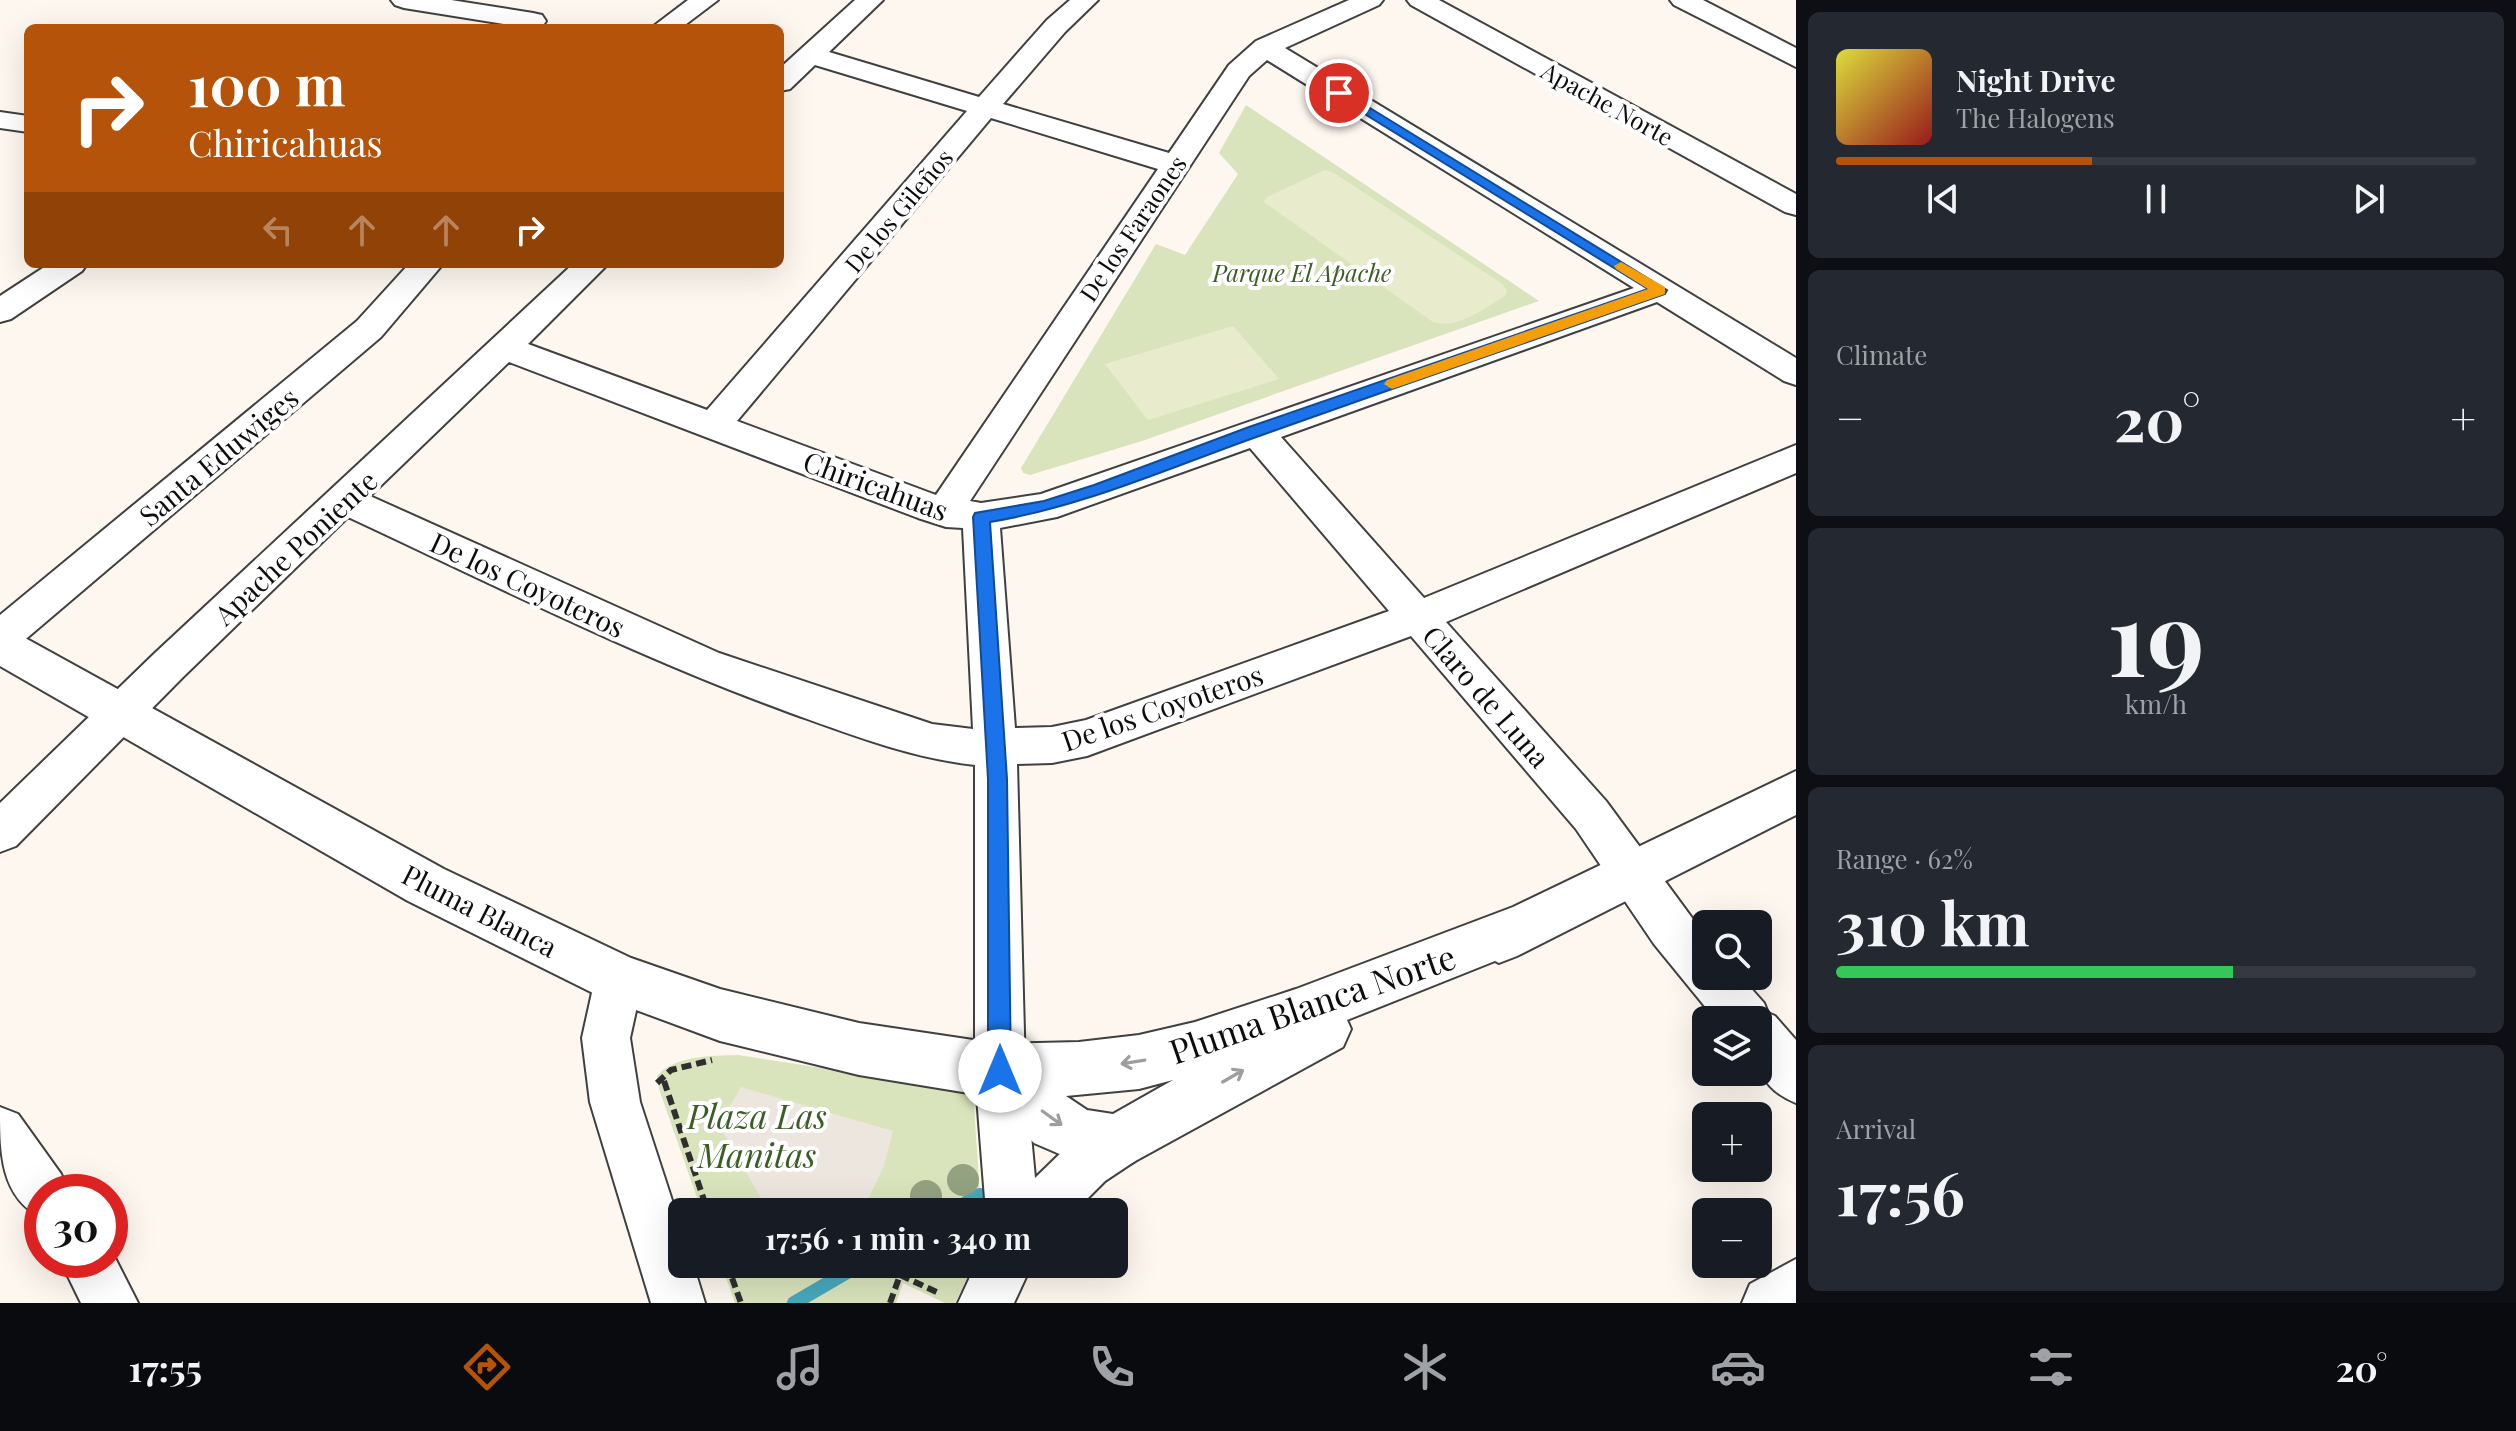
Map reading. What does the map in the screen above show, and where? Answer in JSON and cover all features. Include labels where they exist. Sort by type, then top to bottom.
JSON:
[{"type":"street","points":[[404,0],[532,16]]},
{"type":"street","points":[[670,24],[705,0]]},
{"type":"street","points":[[784,79],[870,0]]},
{"type":"street","name":"De los Gileños","points":[[715,424],[986,106],[1056,26],[1085,0]]},
{"type":"street","name":"De los Faraones","points":[[964,515],[957,490],[1239,71],[1265,47],[1370,0]]},
{"type":"street","name":"Apache Norte","points":[[1420,0],[1796,206]]},
{"type":"street","points":[[1683,0],[1796,59]]},
{"type":"street","points":[[1265,47],[1796,373]]},
{"type":"street","points":[[809,55],[1174,164]]},
{"type":"street","points":[[0,120],[24,123]]},
{"type":"street","points":[[0,311],[65,268]]},
{"type":"street","name":"Santa Eduwiges","points":[[0,638],[369,329],[423,268]]},
{"type":"street","name":"Apache Poniente","points":[[0,832],[588,268]]},
{"type":"street","name":"Chiricahuas","points":[[506,348],[964,515],[1044,507],[1660,290]]},
{"type":"street","name":"Claro de Luna","points":[[1255,431],[1591,815],[1670,929],[1692,955]]},
{"type":"street","name":"De los Coyoteros","points":[[345,500],[705,665],[932,742],[996,747],[1052,745],[1087,738],[1418,617],[1796,458]]},
{"type":"street","points":[[964,515],[996,747],[1000,1071],[1011,1198]]},
{"type":"street","name":"Pluma Blanca","points":[[0,645],[426,885],[619,979],[720,1015],[859,1049],[1000,1071]]},
{"type":"street","name":"Pluma Blanca Norte","points":[[1051,1198],[1087,1163],[1117,1143],[1247,1068],[1524,926],[1796,792]]},
{"type":"street","name":"Pluma Blanca Norte","points":[[1000,1071],[1079,1069],[1139,1062],[1195,1048],[1296,1015],[1524,926]]},
{"type":"street","points":[[619,979],[606,1038],[615,1102],[678,1303]]},
{"type":"street","name":"Claro de Luna","points":[[1722,990],[1735,1006]]},
{"type":"street","points":[[1772,1050],[1796,1078]]},
{"type":"street","points":[[1000,1071],[1054,1123],[1085,1137],[1117,1143]]},
{"type":"street","points":[[0,1132],[30,1174]]},
{"type":"street","points":[[97,1278],[111,1303]]},
{"type":"street","points":[[968,1301],[991,1278]]},
{"type":"street","points":[[1769,1303],[1796,1286]]},
{"type":"path","points":[[664,1080],[703,1198]]},
{"type":"path","points":[[890,1303],[900,1275],[968,1301]]},
{"type":"path","points":[[732,1278],[741,1303]]},
{"type":"green space","name":"Parque El Apache","points":[[1246,105],[1539,301],[1142,441],[1030,475],[1023,473],[1021,468],[1156,244],[1185,255],[1238,174],[1219,153]]},
{"type":"green space","points":[[1325,170],[1501,283],[1507,290],[1505,296],[1461,320],[1442,324],[1433,322],[1264,202],[1267,197]]},
{"type":"green space","points":[[1233,326],[1279,379],[1148,420],[1105,364]]},
{"type":"green space","name":"Plaza Las Manitas","points":[[738,1055],[963,1090],[974,1105],[980,1198],[697,1198],[657,1076],[684,1060]]},
{"type":"green space","points":[[726,1278],[967,1278],[955,1303],[945,1303],[903,1283],[896,1303],[735,1303]]},
{"type":"shaded area","points":[[741,1087],[893,1131],[884,1166],[869,1198],[761,1198],[715,1119],[729,1107]]},
{"type":"waterway","points":[[975,1198],[980,1195]]},
{"type":"waterway","points":[[794,1303],[837,1278]]},
{"type":"slow traffic","points":[[1392,384],[1660,290],[1621,266]]},
{"type":"route","points":[[1000,1071],[995,718],[981,517],[1044,507],[1100,489],[1255,431],[1660,290],[1339,93]]}]
